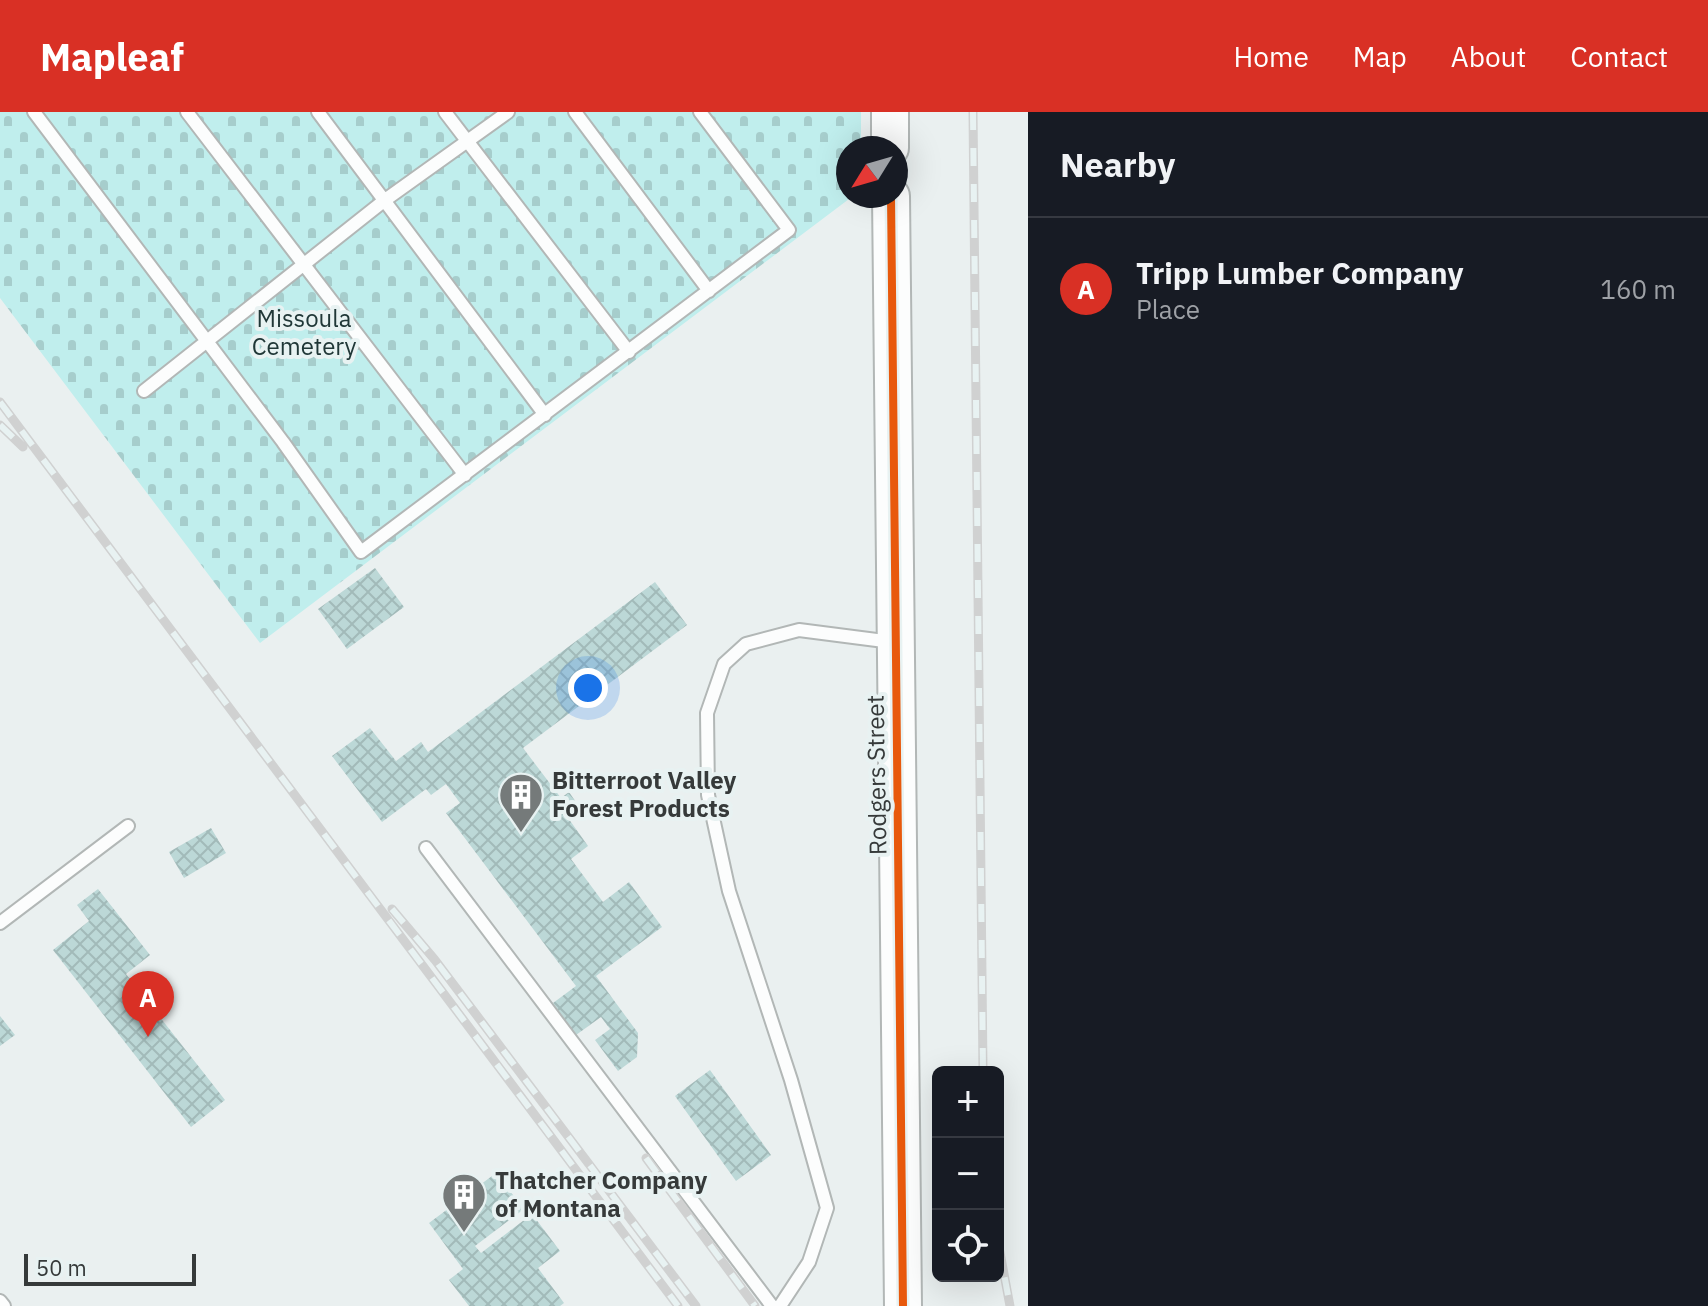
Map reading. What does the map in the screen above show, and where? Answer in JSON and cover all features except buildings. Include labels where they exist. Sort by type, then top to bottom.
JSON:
[{"type":"street","points":[[890,112],[890,136]]},
{"type":"street","name":"Rodgers Street","points":[[891,208],[903,1306]]},
{"type":"lane","points":[[34,112],[361,552],[789,230],[700,112]]},
{"type":"lane","points":[[187,112],[465,475]]},
{"type":"lane","points":[[318,112],[545,415]]},
{"type":"lane","points":[[445,112],[629,352]]},
{"type":"lane","points":[[144,391],[385,200],[508,112]]},
{"type":"lane","points":[[575,112],[709,291]]},
{"type":"lane","points":[[780,1306],[809,1262],[827,1208],[791,1080],[729,891],[708,795],[707,713],[724,664],[746,644],[799,630],[896,642]]},
{"type":"lane","points":[[0,923],[128,826]]},
{"type":"lane","points":[[426,848],[772,1306]]},
{"type":"lane","points":[[0,1301],[4,1306]]},
{"type":"green space","name":"Missoula Cemetery","points":[[0,112],[861,112],[861,136],[836,136],[837,208],[260,643],[0,298]]},
{"type":"railway","points":[[973,112],[983,1066]]},
{"type":"railway","points":[[0,402],[678,1306]]},
{"type":"railway","points":[[0,425],[23,447]]},
{"type":"railway","points":[[392,909],[435,960],[696,1306]]},
{"type":"railway","points":[[646,1158],[755,1306]]},
{"type":"railway","points":[[1004,1274],[1010,1306]]},
{"type":"cycle path","points":[[891,208],[903,1306]]},
{"type":"place","name":"Bitterroot Valley Forest Products","points":[[521,834]]},
{"type":"place","name":"Tripp Lumber Company","points":[[148,1037]]},
{"type":"place","name":"Thatcher Company of Montana","points":[[464,1234]]}]
